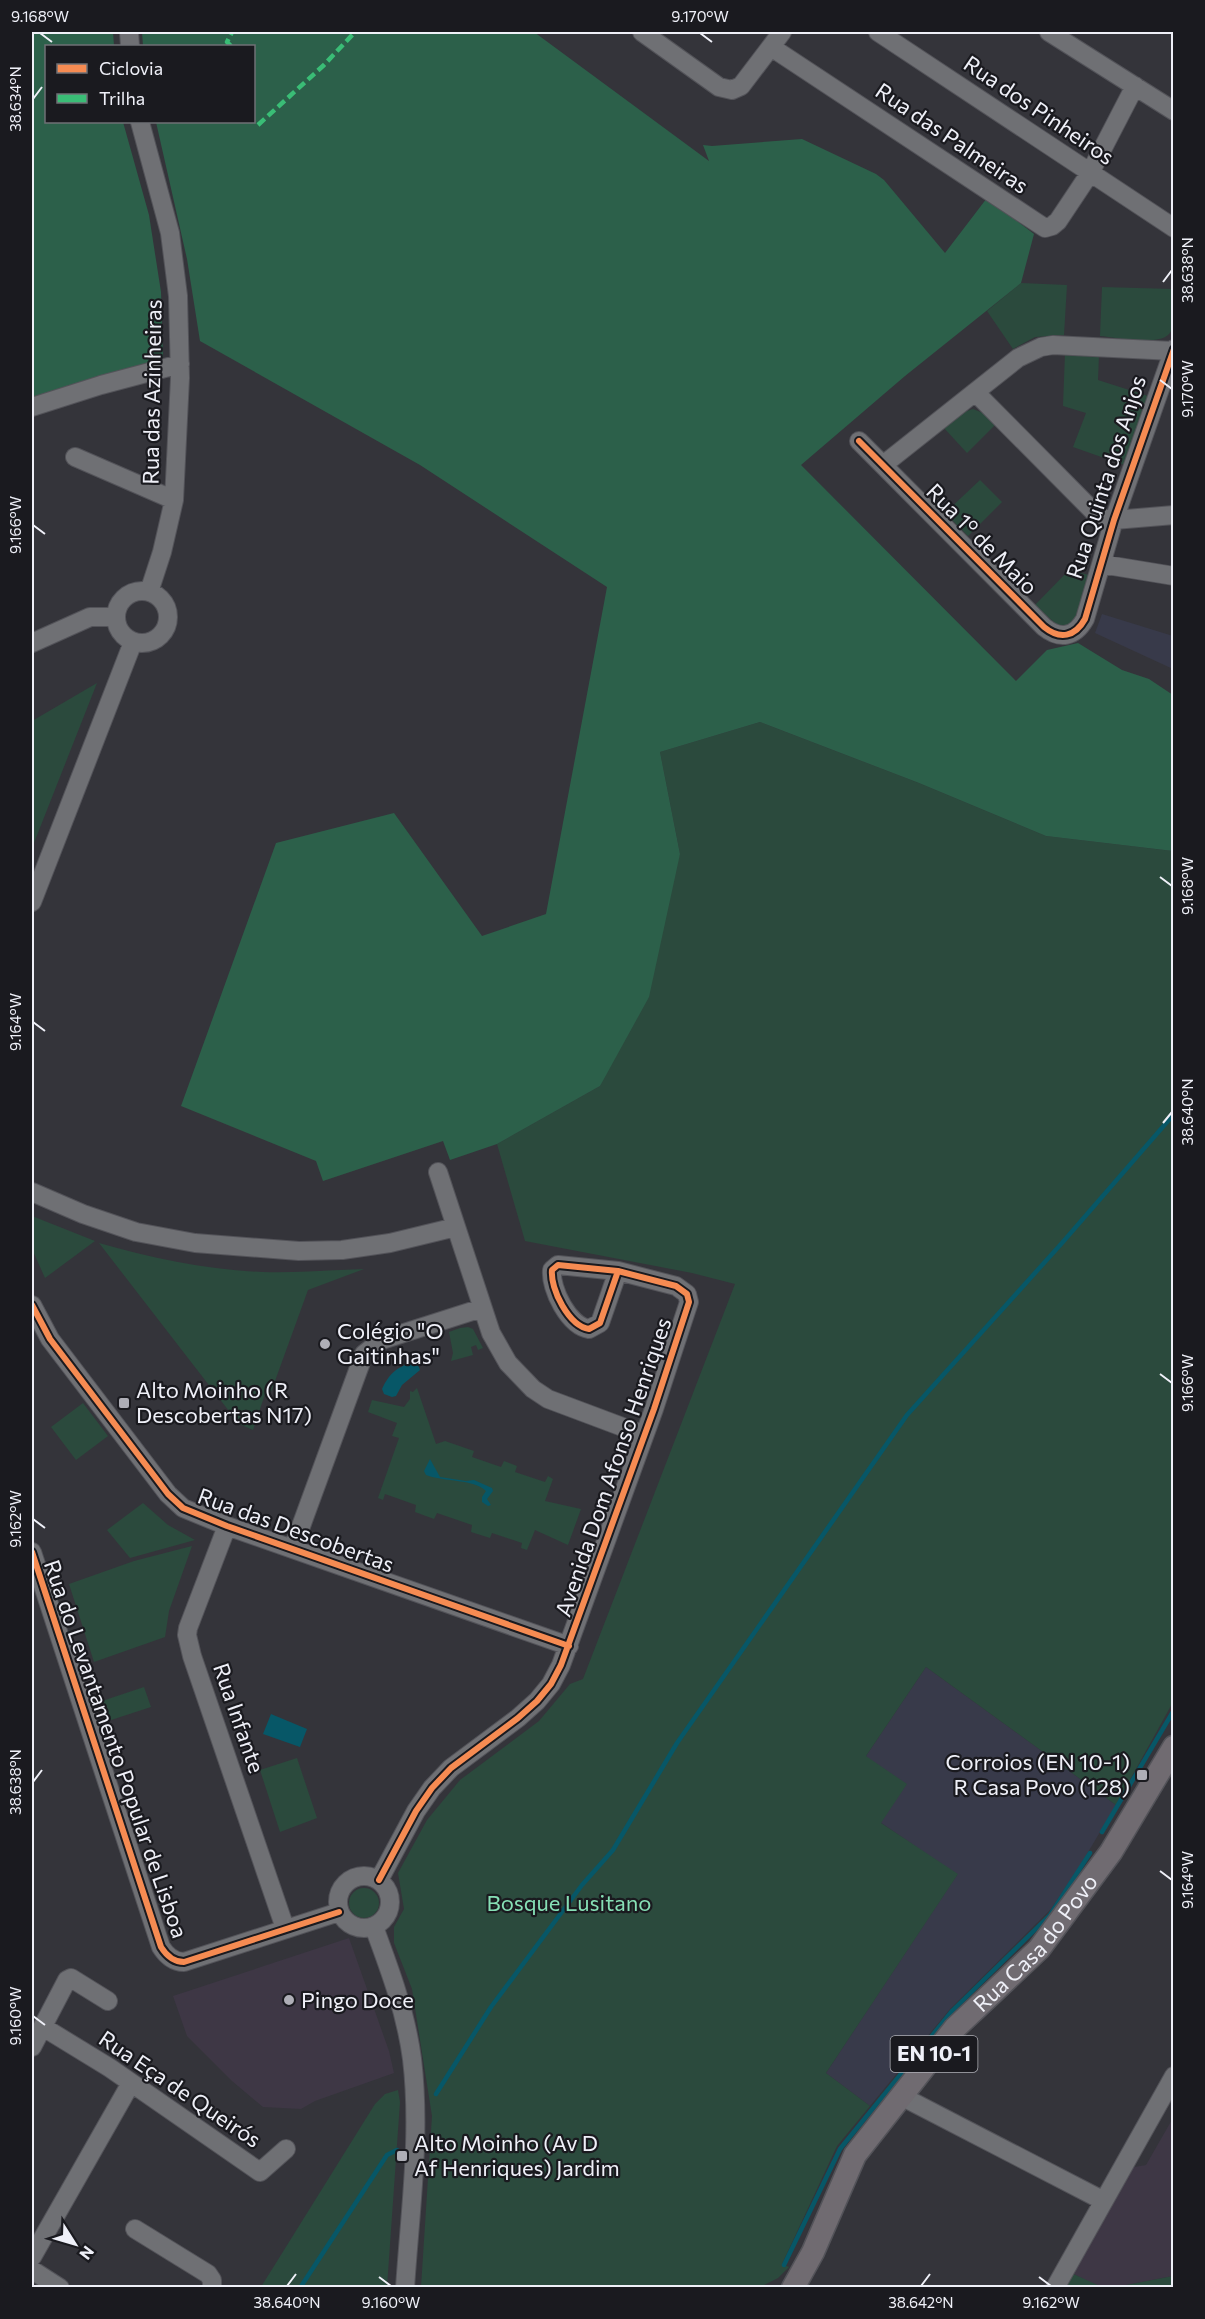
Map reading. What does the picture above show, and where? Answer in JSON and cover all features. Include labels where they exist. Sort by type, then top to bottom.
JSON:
[{"type":"main road","name":"Rua Casa do Povo","points":[[793,2286],[813,2252],[855,2155],[955,2028],[1039,1949],[1111,1851],[1173,1746]]},
{"type":"street","points":[[642,32],[724,89],[735,89],[744,84],[782,32]]},
{"type":"street","name":"Rua dos Pinheiros","points":[[878,32],[1173,228]]},
{"type":"street","points":[[1049,32],[1173,111]]},
{"type":"street","name":"Rua das Palmeiras","points":[[771,47],[1042,227],[1048,228],[1059,221],[1090,173]]},
{"type":"street","points":[[1090,173],[1135,86]]},
{"type":"street","name":"Rua das Azinheiras","points":[[140,123],[170,233],[178,296],[180,363],[174,500],[162,552],[149,592]]},
{"type":"street","points":[[883,465],[1018,358],[1041,347],[1066,345],[1173,350]]},
{"type":"street","name":"Rua Quinta dos Anjos","points":[[1085,620],[1114,520],[1173,350]]},
{"type":"street","points":[[32,407],[180,363]]},
{"type":"street","points":[[975,392],[1092,511],[1102,518],[1114,520],[1173,515]]},
{"type":"street","name":"Rua 1º de Maio","points":[[859,441],[1050,631],[1062,636],[1069,635],[1076,632],[1085,620]]},
{"type":"street","points":[[75,457],[174,500]]},
{"type":"street","points":[[1101,564],[1173,576]]},
{"type":"street","points":[[140,591],[149,592],[164,603],[168,611],[166,630],[152,642],[133,642],[121,632],[116,617],[123,599],[140,591]]},
{"type":"street","points":[[32,643],[90,617],[116,617]]},
{"type":"street","points":[[32,902],[133,642]]},
{"type":"street","points":[[438,1172],[482,1308],[503,1357],[533,1389],[562,1406],[644,1435]]},
{"type":"street","points":[[32,1192],[123,1228],[159,1238],[195,1243],[326,1251],[390,1243],[456,1227]]},
{"type":"street","name":"Avenida Dom Afonso Henriques","points":[[379,1880],[416,1810],[432,1788],[451,1768],[519,1718],[537,1701],[551,1684],[569,1646],[688,1306],[687,1294],[676,1286],[618,1271]]},
{"type":"street","name":"Rua das Descobertas","points":[[32,1305],[50,1339],[172,1498],[192,1512],[569,1646]]},
{"type":"street","points":[[292,1548],[364,1354],[382,1340],[482,1308]]},
{"type":"street","name":"Rua Infante","points":[[227,1526],[187,1635],[192,1656],[285,1928]]},
{"type":"street","name":"Rua do Levantamento Popular de Lisboa","points":[[32,1552],[151,1916],[165,1952],[175,1960],[184,1962],[339,1912]]},
{"type":"street","points":[[364,1875],[379,1880],[388,1893],[389,1909],[381,1922],[374,1927],[357,1928],[350,1925],[339,1912],[337,1905],[340,1890],[350,1879],[364,1875]]},
{"type":"street","points":[[374,1927],[404,2017],[413,2069],[416,2115],[405,2288]]},
{"type":"street","points":[[32,2047],[67,1980],[71,1978],[108,2001]]},
{"type":"street","name":"Rua Eça de Queirós","points":[[43,2027],[131,2083],[260,2172],[286,2149]]},
{"type":"street","points":[[1055,2288],[1173,2076]]},
{"type":"street","points":[[32,2258],[131,2083]]},
{"type":"street","points":[[901,2096],[1102,2200]]},
{"type":"street","points":[[135,2229],[208,2274],[213,2288]]},
{"type":"street","points":[[32,2270],[55,2286]]},
{"type":"shaded area","points":[[1102,614],[1173,636],[1173,669],[1095,633]]},
{"type":"shaded area","points":[[926,1667],[1116,1805],[1051,1909],[950,2009],[870,2106],[826,2073],[957,1875],[880,1822],[866,1756]]},
{"type":"shaded area","points":[[349,1938],[389,2051],[394,2073],[315,2101],[301,2109],[263,2107],[232,2081],[187,2036],[173,1996]]},
{"type":"shaded area","points":[[1173,2118],[1173,2276],[1102,2288],[1069,2272],[1129,2168],[1146,2165]]},
{"type":"green space","points":[[32,32],[113,32],[114,45],[45,45],[45,123],[123,123],[149,215],[161,292],[163,357],[32,410]]},
{"type":"green space","points":[[142,32],[534,32],[709,161],[703,145],[802,139],[884,180],[945,253],[987,198],[1034,234],[1021,283],[905,376],[801,465],[1016,681],[1047,650],[1078,643],[1122,670],[1149,679],[1173,695],[1173,851],[1046,836],[919,783],[760,722],[660,752],[680,854],[649,997],[600,1086],[497,1144],[450,1160],[443,1141],[323,1181],[316,1161],[181,1106],[276,843],[394,813],[482,936],[546,914],[607,587],[420,465],[200,341],[187,259],[156,123],[255,123],[255,45],[143,45]]},
{"type":"green space","points":[[1021,283],[1067,285],[1064,335],[1035,337],[1013,349],[987,311]]},
{"type":"green space","points":[[1102,287],[1173,289],[1175,316],[1171,331],[1167,336],[1149,340],[1100,336]]},
{"type":"green space","points":[[1065,354],[1099,355],[1098,380],[1148,396],[1124,465],[1073,447],[1086,413],[1063,406]]},
{"type":"green space","points":[[973,409],[983,413],[995,425],[967,453],[944,428],[964,412]]},
{"type":"green space","points":[[980,480],[1002,502],[968,536],[945,513]]},
{"type":"green space","points":[[1069,570],[1089,575],[1083,601],[1075,619],[1069,625],[1058,626],[1035,605]]},
{"type":"green space","points":[[97,683],[32,848],[32,721]]},
{"type":"green space","name":"Bosque Lusitano","points":[[760,722],[919,783],[1046,836],[1173,851],[1173,1702],[1116,1805],[926,1667],[866,1756],[907,1784],[881,1823],[958,1874],[826,2073],[870,2106],[837,2146],[782,2264],[789,2267],[778,2278],[760,2287],[421,2287],[432,2116],[412,1989],[394,1943],[394,1927],[404,1909],[398,1873],[427,1820],[460,1780],[539,1721],[570,1684],[583,1679],[735,1284],[692,1273],[525,1241],[497,1144],[600,1086],[680,854],[660,752]]},
{"type":"green space","points":[[32,1216],[95,1241],[45,1278],[32,1249]]},
{"type":"green space","points":[[99,1243],[139,1254],[221,1269],[288,1272],[364,1269],[308,1290],[271,1392],[266,1391],[253,1430],[239,1424]]},
{"type":"green space","points":[[460,1328],[473,1329],[483,1348],[478,1350],[476,1345],[471,1347],[473,1355],[451,1361],[453,1353],[449,1332]]},
{"type":"green space","points":[[417,1388],[436,1444],[445,1441],[474,1451],[472,1457],[501,1467],[504,1461],[517,1466],[515,1472],[545,1482],[548,1476],[553,1479],[545,1501],[581,1509],[568,1545],[535,1530],[527,1550],[521,1548],[522,1543],[492,1533],[490,1538],[471,1532],[472,1525],[437,1513],[434,1519],[415,1512],[416,1505],[385,1494],[383,1500],[378,1498],[399,1438],[392,1436],[397,1423],[368,1412],[372,1400],[404,1407],[410,1399],[410,1391],[413,1392]]},
{"type":"green space","points":[[83,1403],[108,1436],[76,1460],[51,1427]]},
{"type":"green space","points":[[143,1503],[168,1525],[195,1540],[130,1558],[107,1530]]},
{"type":"green space","points":[[192,1546],[169,1611],[165,1637],[94,1662],[69,1584],[134,1561]]},
{"type":"green space","points":[[144,1687],[151,1707],[108,1721],[102,1701]]},
{"type":"green space","points":[[297,1758],[317,1818],[280,1832],[260,1770]]},
{"type":"green space","points":[[364,1888],[375,1892],[379,1903],[375,1914],[364,1918],[353,1914],[349,1903],[353,1892]]},
{"type":"green space","points":[[398,2090],[400,2102],[387,2287],[261,2287],[375,2104],[385,2094]]},
{"type":"green space","points":[[1069,2272],[1102,2287],[1060,2288]]},
{"type":"green space","points":[[1173,2276],[1173,2287],[1116,2287]]},
{"type":"water","points":[[417,1362],[420,1370],[402,1385],[396,1396],[384,1394],[382,1389],[392,1374],[400,1367]]},
{"type":"water","points":[[430,1459],[440,1477],[474,1480],[492,1488],[493,1491],[487,1499],[491,1505],[488,1506],[482,1502],[486,1491],[475,1484],[426,1475],[424,1471]]},
{"type":"water","points":[[271,1714],[307,1729],[300,1747],[263,1734]]},
{"type":"waterway","points":[[436,2094],[491,2007],[582,1885],[613,1850],[677,1743],[907,1415],[1062,1243],[1174,1114]]},
{"type":"waterway","points":[[1102,1832],[1174,1710]]},
{"type":"waterway","points":[[784,2265],[840,2149],[952,2011],[1050,1915],[1090,1853]]},
{"type":"waterway","points":[[300,2288],[387,2155],[397,2150]]},
{"type":"marked path","points":[[230,45],[227,42],[232,32]]},
{"type":"marked path","points":[[258,125],[324,65],[355,32]]},
{"type":"cycle path","points":[[859,441],[1044,627],[1056,634],[1067,635],[1077,630],[1085,619],[1114,520],[1174,349]]},
{"type":"cycle path","points":[[379,1880],[416,1811],[432,1788],[451,1768],[537,1701],[551,1684],[561,1665],[654,1409],[689,1302],[687,1294],[676,1286],[618,1271],[558,1265],[552,1270],[554,1287],[562,1306],[574,1321],[589,1329],[600,1323],[618,1271]]},
{"type":"cycle path","points":[[32,1305],[50,1339],[168,1494],[183,1508],[227,1526],[569,1646]]},
{"type":"cycle path","points":[[32,1552],[161,1947],[165,1953],[184,1962],[339,1912]]},
{"type":"place","name":"Colégio \"O Gaitinhas\"","points":[[325,1344]]},
{"type":"place","name":"Alto Moinho (R Descobertas N17)","points":[[124,1403]]},
{"type":"place","name":"Corroios (EN 10-1) R Casa Povo (128)","points":[[1142,1775]]},
{"type":"place","name":"Pingo Doce","points":[[289,2000]]},
{"type":"place","name":"Alto Moinho (Av D Af Henriques) Jardim","points":[[402,2156]]}]
